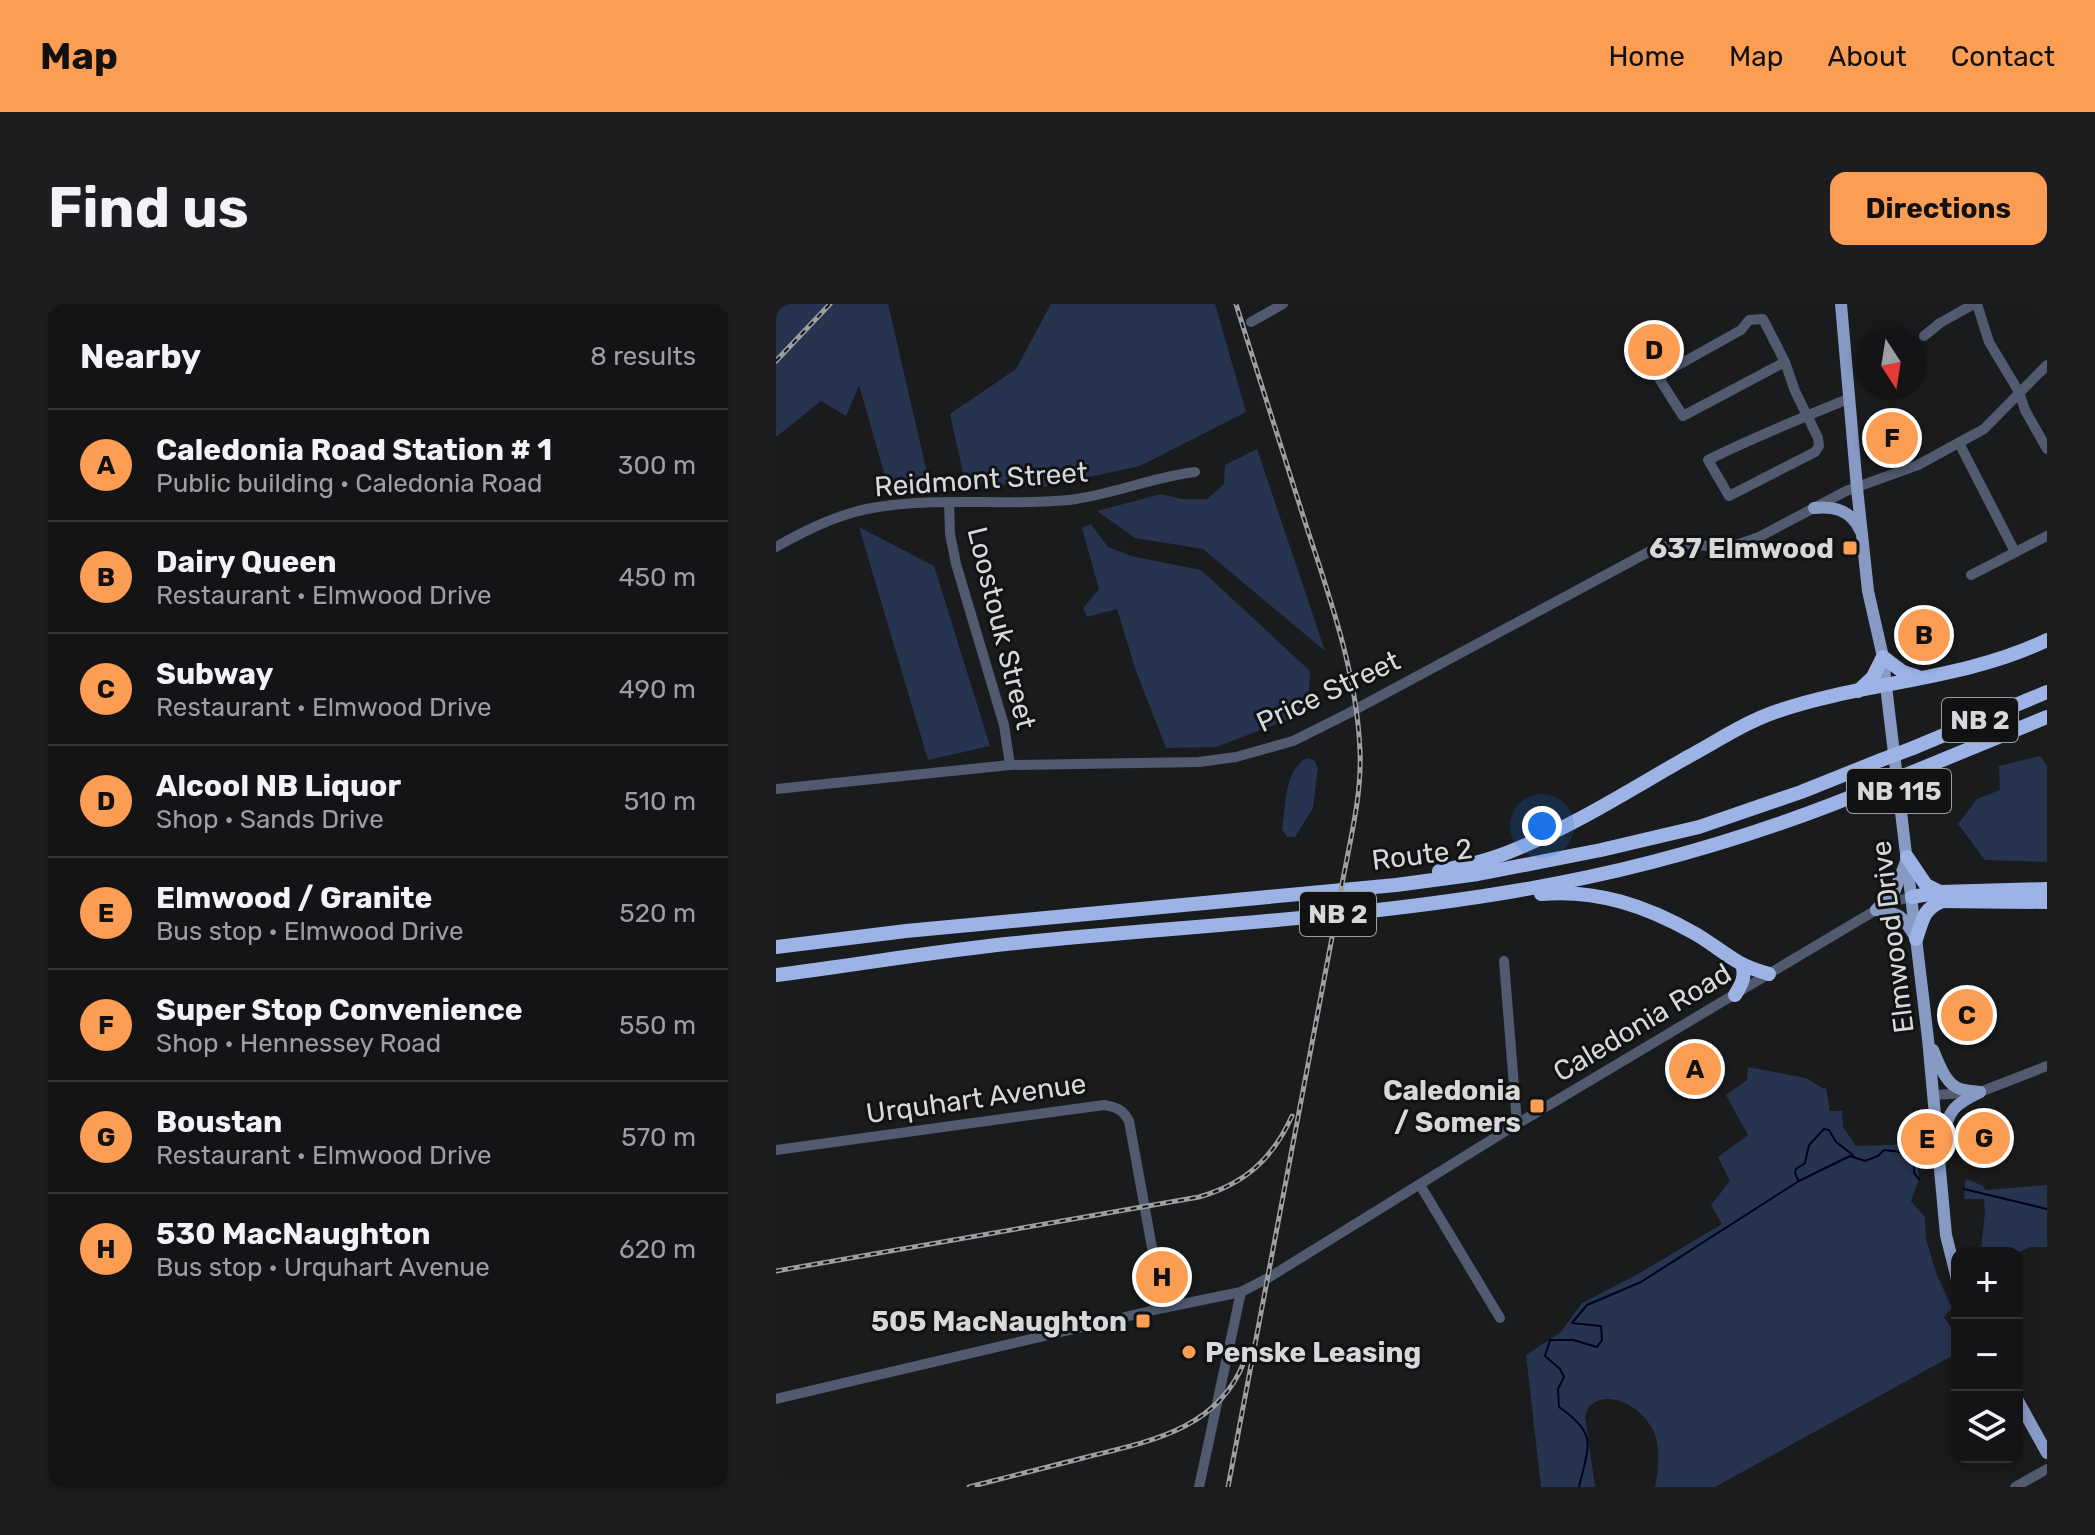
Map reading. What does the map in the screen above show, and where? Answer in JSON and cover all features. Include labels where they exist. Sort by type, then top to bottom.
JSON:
[{"type":"highway","points":[[1357,888],[1460,867],[1507,853],[1576,820],[1756,720],[1800,704],[1994,662],[2047,640]]},
{"type":"highway","points":[[1858,691],[1873,677],[1883,657],[1903,672],[1922,678]]},
{"type":"highway","name":"Route 2","points":[[776,947],[906,931],[1440,880],[1519,867],[1659,837],[1755,809],[2047,692]]},
{"type":"highway","name":"Route 2","points":[[776,975],[1014,943],[1380,910],[1562,882],[1703,848],[1806,815],[2043,720]]},
{"type":"highway","points":[[1907,857],[1926,885],[1941,897]]},
{"type":"highway","points":[[1916,939],[1925,913],[1941,897],[2047,889]]},
{"type":"highway","points":[[1461,899],[1489,900],[1569,893],[1616,899],[1649,910],[1692,932],[1742,964],[1769,974]]},
{"type":"highway","points":[[1912,897],[2047,902]]},
{"type":"highway","points":[[1735,995],[1743,982],[1742,964]]},
{"type":"main road","name":"Elmwood Drive","points":[[1841,304],[1868,591],[1883,657],[1928,1039],[1946,1235],[1951,1255]]},
{"type":"main road","points":[[1814,508],[1840,509],[1850,515],[1862,534]]},
{"type":"main road","points":[[1876,910],[1895,890],[1907,857]]},
{"type":"main road","points":[[1876,910],[1899,914],[1916,939]]},
{"type":"main road","points":[[1928,1039],[1950,1082],[1960,1089],[1980,1092]]},
{"type":"main road","points":[[1939,1150],[1951,1110],[1964,1099],[1980,1092]]},
{"type":"main road","points":[[2023,1410],[2047,1453]]},
{"type":"street","points":[[1251,322],[1283,304]]},
{"type":"street","points":[[1927,334],[1975,304],[1989,342],[2019,392],[2025,410],[2047,449]]},
{"type":"street","points":[[1785,362],[1683,416],[1660,380],[1664,373],[1741,330],[1749,320],[1763,319],[1785,362],[1795,391],[1807,416],[1818,438],[1819,446],[1815,452],[1729,496],[1708,460],[1741,443],[1807,416],[1848,399]]},
{"type":"street","name":"Price Street","points":[[776,789],[1010,765],[1199,762],[1236,757],[1293,741],[1654,549],[1686,544],[1719,547],[1739,544],[1857,488],[1918,465],[1984,429],[2047,365]]},
{"type":"street","points":[[1959,443],[2015,552]]},
{"type":"street","name":"Reidmont Street","points":[[776,547],[836,518],[876,507],[921,502],[1070,500],[1108,494],[1169,475],[1195,472]]},
{"type":"street","name":"Loostouk Street","points":[[949,502],[950,534],[956,564],[1004,725],[1010,765]]},
{"type":"street","points":[[1971,575],[2047,536]]},
{"type":"street","name":"Caledonia Road","points":[[776,1399],[1241,1292],[1876,910],[1912,897]]},
{"type":"street","points":[[1504,961],[1517,1124]]},
{"type":"street","points":[[1934,1095],[1980,1092],[2047,1066]]},
{"type":"street","name":"Urquhart Avenue","points":[[776,1150],[1104,1105],[1116,1106],[1129,1121],[1163,1308]]},
{"type":"street","points":[[1420,1185],[1500,1318]]},
{"type":"street","points":[[1199,1487],[1241,1292]]},
{"type":"street","points":[[2015,1487],[2047,1469]]},
{"type":"shaded area","points":[[776,304],[888,304],[930,486],[889,490],[859,385],[846,416],[821,401],[776,437]]},
{"type":"shaded area","points":[[1051,304],[1215,304],[1246,412],[1140,466],[1043,487],[965,482],[950,414],[1016,369]]},
{"type":"shaded area","points":[[1257,449],[1325,651],[1203,549],[1135,538],[1097,511],[1161,494],[1182,499],[1207,499],[1224,484],[1225,465]]},
{"type":"shaded area","points":[[1091,524],[1108,547],[1131,556],[1201,570],[1310,671],[1308,712],[1216,747],[1166,748],[1136,671],[1117,609],[1087,617],[1083,608],[1099,589],[1082,528]]},
{"type":"shaded area","points":[[859,527],[934,566],[990,746],[928,760]]},
{"type":"shaded area","points":[[2040,756],[2047,766],[2047,862],[1985,860],[1958,824],[1977,799],[2000,790],[1999,766]]},
{"type":"shaded area","points":[[1307,758],[1314,760],[1318,768],[1313,808],[1295,837],[1287,837],[1282,829],[1287,790],[1294,771]]},
{"type":"shaded area","points":[[1748,1067],[1806,1078],[1826,1088],[1830,1111],[1842,1111],[1843,1127],[1856,1146],[1916,1144],[1919,1179],[1911,1201],[1925,1217],[1926,1239],[1936,1273],[1951,1306],[1944,1317],[1951,1325],[1951,1356],[1715,1487],[1655,1487],[1658,1453],[1650,1425],[1628,1405],[1609,1399],[1599,1400],[1589,1406],[1585,1416],[1595,1487],[1541,1487],[1526,1355],[1561,1332],[1582,1303],[1722,1224],[1711,1205],[1730,1181],[1718,1157],[1748,1135],[1726,1095],[1747,1080]]},
{"type":"shaded area","points":[[1967,1179],[1986,1190],[2047,1185],[2047,1247],[2023,1250],[2023,1247],[1981,1247],[1984,1199],[1964,1199]]},
{"type":"waterway","points":[[1798,1180],[1796,1169],[1805,1163],[1809,1145],[1824,1129],[1829,1130],[1836,1142],[1853,1155]]},
{"type":"waterway","points":[[1579,1487],[1586,1461],[1585,1433],[1559,1407],[1558,1389],[1564,1377],[1560,1369],[1545,1356],[1550,1340],[1573,1340],[1597,1347],[1602,1340],[1601,1326],[1572,1323],[1587,1305],[1641,1282],[1799,1181],[1850,1156],[1865,1161],[1884,1150],[1910,1153],[1915,1157],[1914,1173],[1919,1179]]},
{"type":"waterway","points":[[1964,1189],[2047,1209]]},
{"type":"railway","points":[[776,361],[830,304]]},
{"type":"railway","points":[[1228,1487],[1351,838],[1360,768],[1354,693],[1341,636],[1236,304]]},
{"type":"railway","points":[[776,1271],[1199,1197],[1230,1185],[1255,1168],[1266,1158],[1292,1116]]},
{"type":"railway","points":[[969,1487],[1131,1446],[1177,1430],[1216,1404],[1232,1385],[1244,1362]]},
{"type":"place","name":"Alcool NB Liquor","points":[[1654,350]]},
{"type":"place","name":"Super Stop Convenience","points":[[1892,438]]},
{"type":"place","name":"637 Elmwood","points":[[1850,548]]},
{"type":"place","name":"Dairy Queen","points":[[1924,635]]},
{"type":"place","name":"Subway","points":[[1967,1015]]},
{"type":"place","name":"Caledonia Road Station # 1","points":[[1695,1069]]},
{"type":"place","name":"Caledonia / Somers","points":[[1537,1106]]},
{"type":"place","name":"Boustan","points":[[1984,1138]]},
{"type":"place","name":"Elmwood / Granite","points":[[1927,1139]]},
{"type":"place","name":"530 MacNaughton","points":[[1162,1277]]},
{"type":"place","name":"505 MacNaughton","points":[[1143,1321]]},
{"type":"place","name":"Penske Leasing","points":[[1189,1352]]}]
